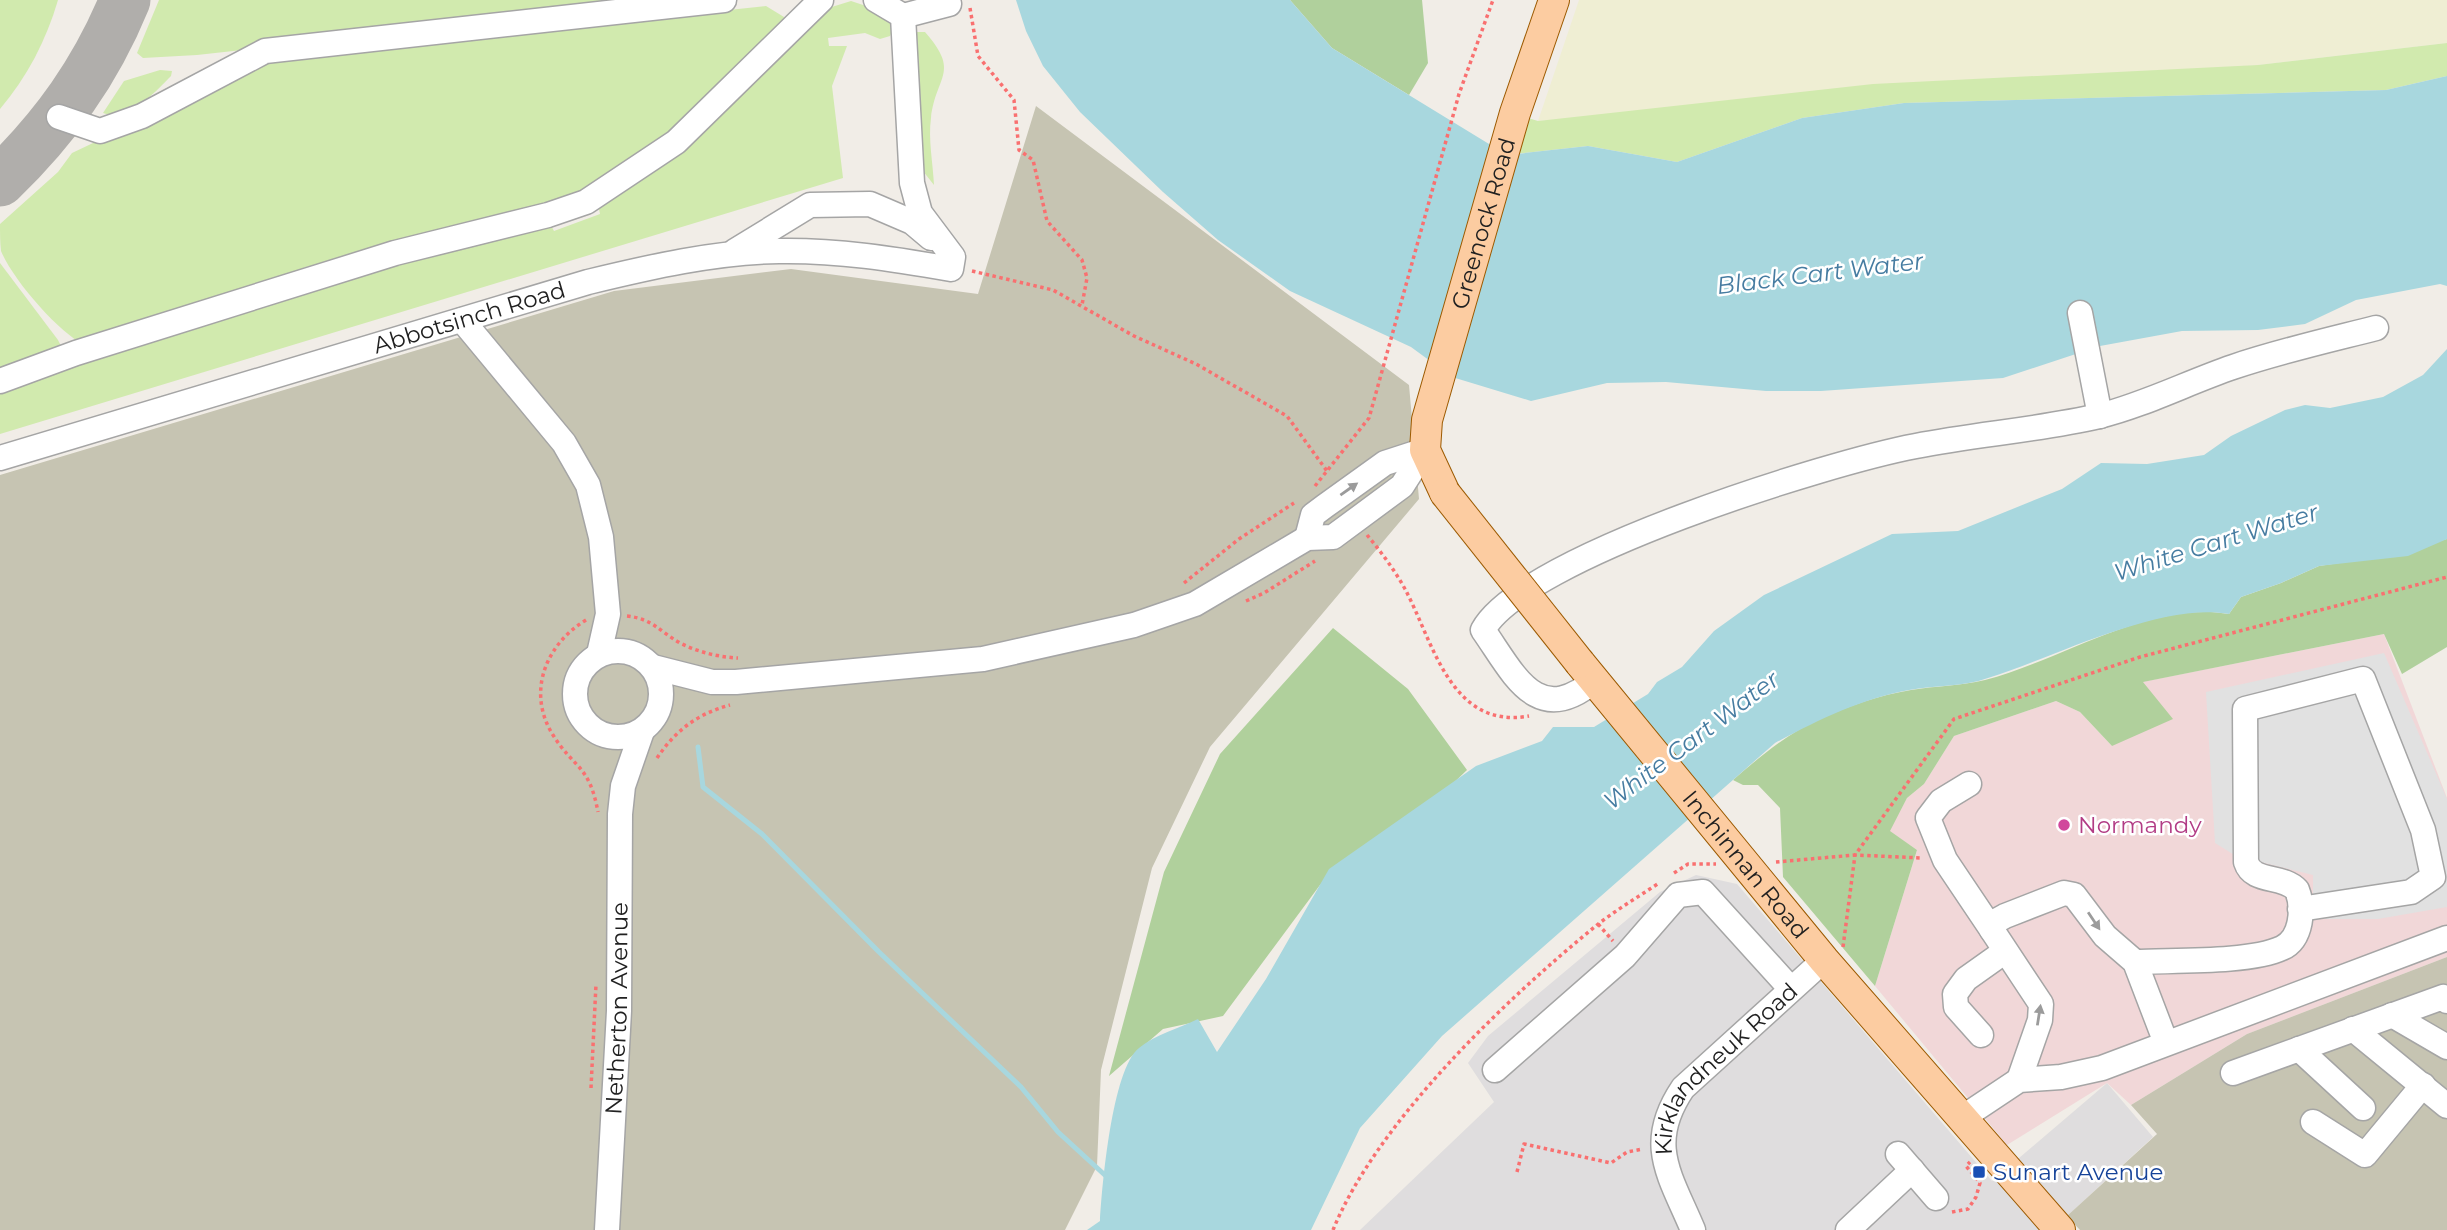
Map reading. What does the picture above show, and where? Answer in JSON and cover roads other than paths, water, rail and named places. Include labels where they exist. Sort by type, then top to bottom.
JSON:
[{"type":"main road","name":"Greenock Road","points":[[1425,450],[1430,408],[1515,113],[1554,0]]},
{"type":"main road","name":"Inchinnan Road","points":[[1425,450],[1445,494],[1595,680],[1833,970],[2060,1230]]},
{"type":"street","points":[[60,117],[100,131],[142,116],[265,51],[724,0]]},
{"type":"street","points":[[0,381],[76,353],[395,253],[548,215],[586,202],[676,142],[821,0]]},
{"type":"street","points":[[877,0],[903,16],[949,4],[948,0]]},
{"type":"street","points":[[903,16],[912,183],[920,213],[952,263]]},
{"type":"street","points":[[728,256],[810,205],[870,204],[912,222],[952,263]]},
{"type":"street","name":"Abbotsinch Road","points":[[0,458],[463,320],[657,266],[778,251],[826,252],[952,263]]},
{"type":"street","points":[[2080,313],[2100,416]]},
{"type":"street","points":[[463,320],[564,443],[588,485],[601,537],[608,614],[599,654]]},
{"type":"street","points":[[1595,680],[1583,690],[1552,702],[1538,697],[1520,684],[1483,630],[1488,620],[1507,603],[1546,578],[1634,536],[1710,507],[1913,446],[2100,416],[2235,366],[2376,327]]},
{"type":"street","points":[[661,704],[712,682],[983,659],[1134,625],[1195,604],[1313,548],[1313,515],[1385,463],[1425,450]]},
{"type":"street","points":[[608,614],[644,660],[662,691],[661,704],[654,719],[642,731],[618,738],[606,736],[584,721],[575,697],[580,672],[599,654],[611,651],[644,660],[712,682]]},
{"type":"street","points":[[2135,962],[2257,954],[2281,948],[2296,933],[2300,909],[2299,894],[2291,883],[2275,877],[2257,877],[2248,869],[2246,862],[2245,709],[2363,678],[2423,830],[2433,877],[2412,892],[2300,909]]},
{"type":"street","name":"Netherton Avenue","points":[[607,1230],[619,1012],[620,814],[623,786],[642,731]]},
{"type":"street","name":"Netherton Avenue","points":[[606,736],[623,786]]},
{"type":"street","points":[[1969,783],[1941,801],[1928,818],[1945,860],[2041,1004],[2040,1020],[2019,1080]]},
{"type":"street","points":[[1495,1070],[1625,956],[1678,895],[1685,893],[1703,892],[1791,989]]},
{"type":"street","points":[[1981,1035],[1956,1007],[1955,993],[1998,941],[1996,921],[2070,893],[2105,936],[2135,962],[2166,1043]]},
{"type":"street","points":[[1962,1118],[2019,1080],[2060,1077],[2102,1068],[2447,938]]},
{"type":"street","name":"Kirklandneuk Road","points":[[1693,1230],[1663,1146],[1662,1129],[1669,1109],[1683,1088],[1791,989],[1833,970]]},
{"type":"street","points":[[2233,1073],[2443,997],[2447,1001]]},
{"type":"street","points":[[2392,1016],[2447,1047]]},
{"type":"street","points":[[2353,1030],[2447,1106]]},
{"type":"street","points":[[2300,1049],[2363,1108]]},
{"type":"street","points":[[2313,1122],[2365,1155],[2423,1085]]},
{"type":"street","points":[[1848,1230],[1905,1162],[1936,1198]]},
{"type":"water","name":"Black Cart Water","points":[[1016,0],[1290,0],[1332,48],[1507,155],[1588,146],[1677,162],[1802,118],[1904,103],[2386,90],[2447,76],[2447,286],[2440,284],[2356,300],[2305,324],[2258,330],[2182,331],[2100,346],[2003,378],[1821,391],[1766,391],[1666,382],[1607,383],[1531,401],[1452,377],[1411,347],[1290,291],[1218,240],[1163,192],[1080,112],[1043,66],[1026,31]]},
{"type":"water","name":"White Cart Water","points":[[2447,349],[2447,539],[2408,556],[2319,566],[2241,597],[2229,614],[2201,612],[2140,623],[1978,681],[1909,690],[1874,699],[1840,711],[1791,734],[1775,743],[1442,1036],[1360,1128],[1311,1230],[1087,1230],[1100,1221],[1106,1156],[1115,1103],[1130,1060],[1139,1048],[1160,1035],[1198,1019],[1217,1052],[1266,979],[1329,869],[1476,766],[1542,741],[1553,727],[1594,727],[1648,694],[1657,682],[1682,667],[1714,631],[1764,595],[1892,534],[1958,531],[2062,489],[2101,463],[2147,464],[2204,455],[2231,436],[2285,410],[2305,405],[2330,408],[2383,397],[2423,375]]},
{"type":"waterway","points":[[698,747],[703,787],[762,834],[879,952],[1021,1087],[1058,1132],[1107,1177]]},
{"type":"place","name":"Normandy","points":[[2064,825]]},
{"type":"place","name":"Sunart Avenue","points":[[1979,1172]]}]
